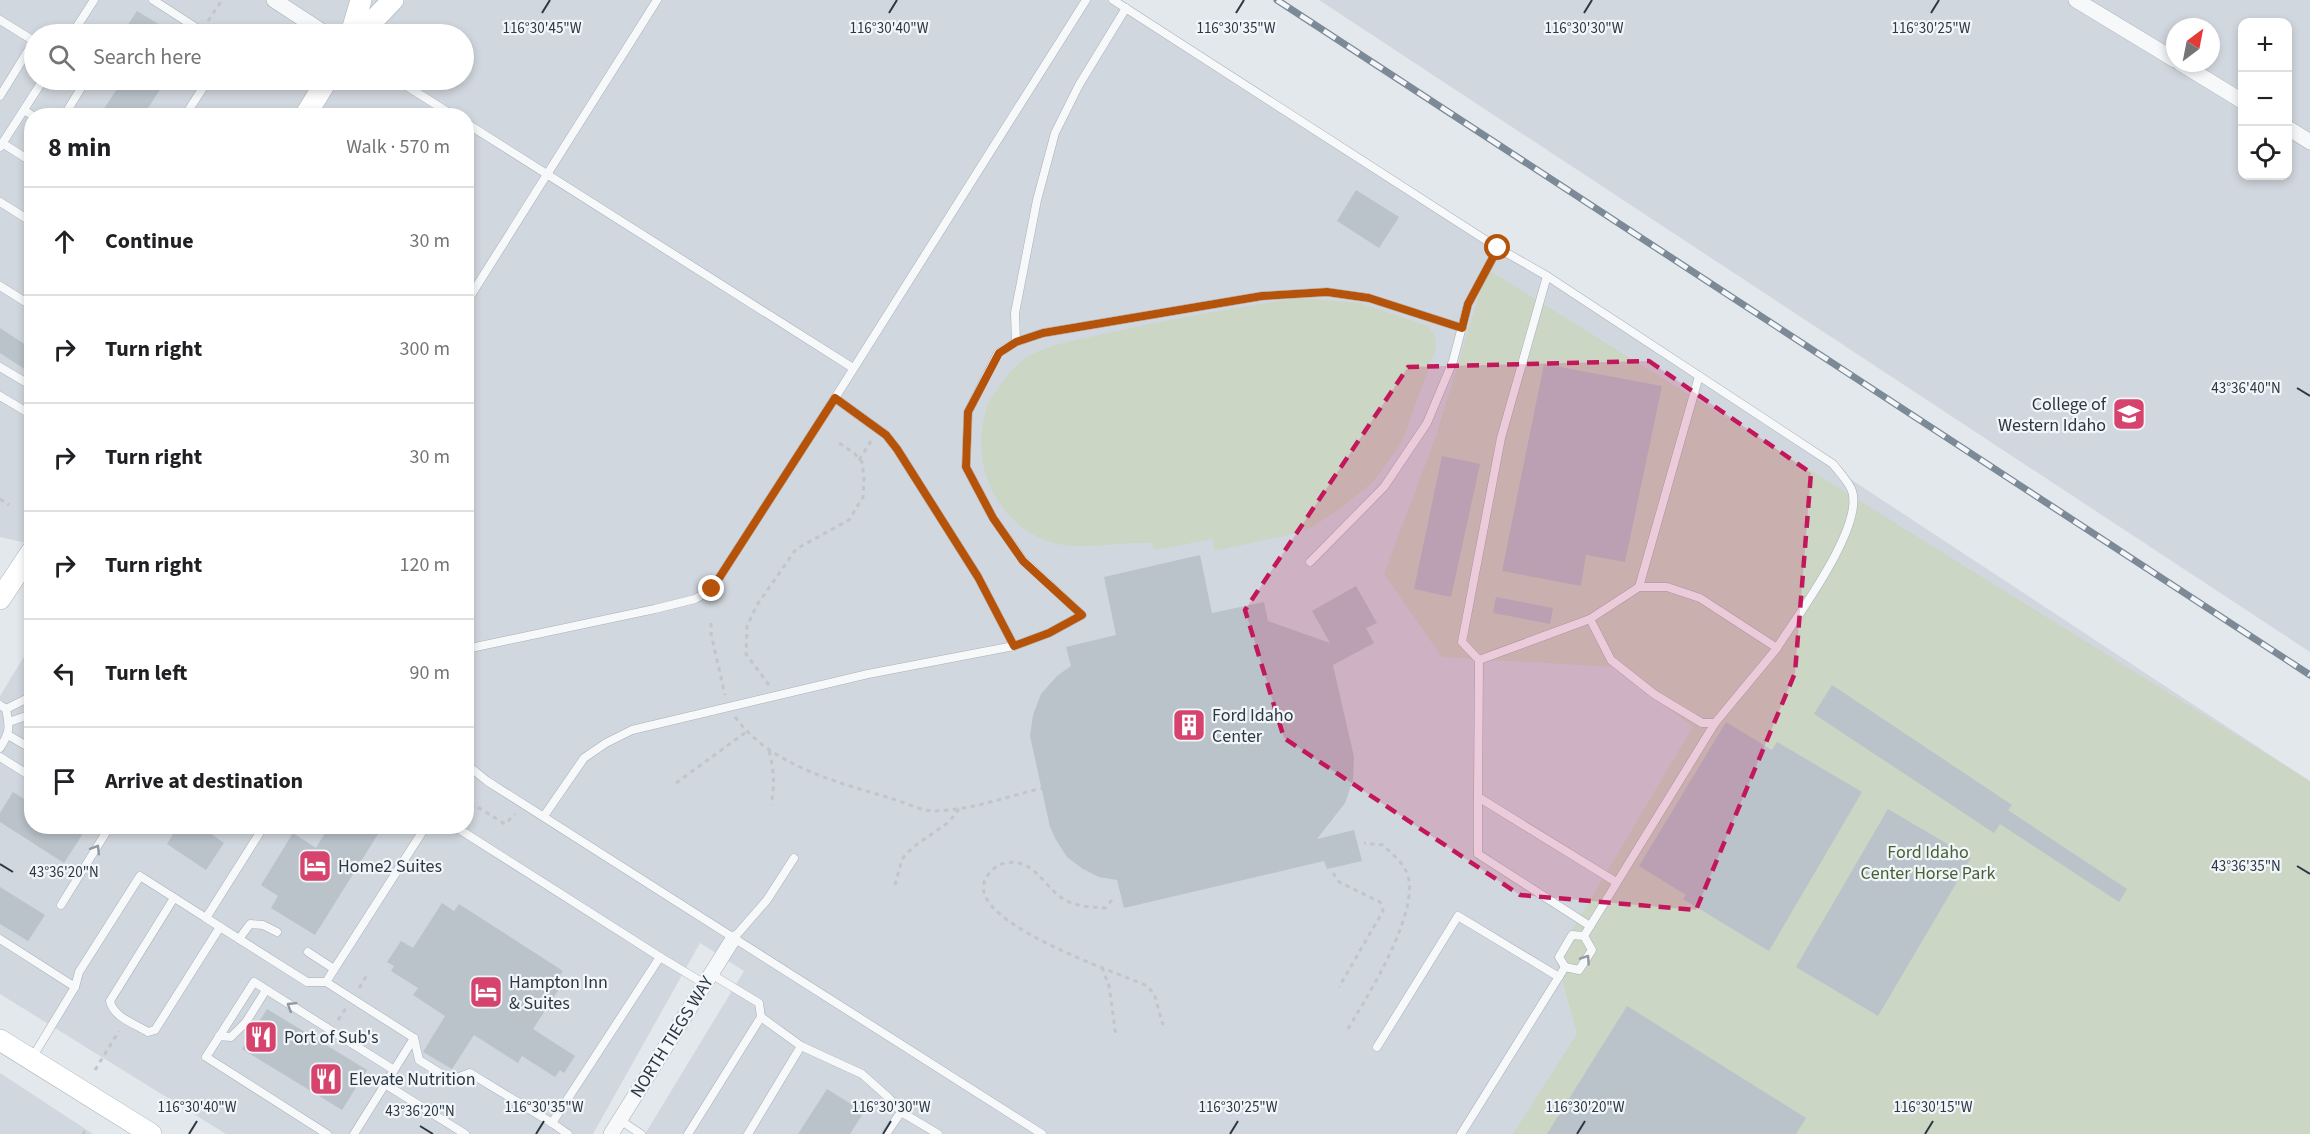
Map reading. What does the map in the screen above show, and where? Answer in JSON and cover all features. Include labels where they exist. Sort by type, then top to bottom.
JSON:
[{"type":"main road","points":[[354,24],[361,0]]},
{"type":"main road","points":[[370,24],[393,0]]},
{"type":"main road","points":[[310,108],[321,90]]},
{"type":"main road","points":[[0,599],[24,563]]},
{"type":"main road","points":[[0,1040],[152,1134]]},
{"type":"street","points":[[274,0],[311,24]]},
{"type":"street","points":[[2076,0],[2166,55]]},
{"type":"street","points":[[2195,72],[2238,99]]},
{"type":"street","points":[[2292,131],[2310,142]]},
{"type":"street","name":"NORTH TIEGS WAY","points":[[611,1134],[733,939]]},
{"type":"lane","points":[[78,24],[94,0]]},
{"type":"lane","points":[[153,0],[190,24]]},
{"type":"lane","points":[[474,290],[657,0]]},
{"type":"lane","points":[[474,647],[655,609],[695,599],[712,589],[1086,0]]},
{"type":"lane","points":[[1113,0],[1498,248],[1547,276],[1833,464],[1852,489],[1854,506],[1840,549],[1777,648],[1715,723],[1584,936]]},
{"type":"lane","points":[[1016,342],[1017,302],[1037,200],[1055,133],[1079,86],[1126,8]]},
{"type":"lane","points":[[0,20],[24,35]]},
{"type":"lane","points":[[0,96],[24,57]]},
{"type":"lane","points":[[25,108],[37,90]]},
{"type":"lane","points":[[69,108],[80,90]]},
{"type":"lane","points":[[191,108],[202,90]]},
{"type":"lane","points":[[413,90],[441,108]]},
{"type":"lane","points":[[24,110],[1,145],[24,158]]},
{"type":"lane","points":[[474,128],[853,368]]},
{"type":"lane","points":[[0,202],[24,217]]},
{"type":"lane","points":[[1311,562],[1384,487],[1427,423],[1453,361],[1468,304],[1498,248]]},
{"type":"lane","points":[[1547,276],[1501,438],[1462,642],[1479,660],[1478,854],[1590,926]]},
{"type":"lane","points":[[0,286],[24,301]]},
{"type":"lane","points":[[544,816],[584,758],[606,742],[632,730],[868,674],[1014,646],[1049,633],[1082,615],[1023,561],[993,518],[966,467],[968,412],[999,353],[1016,342],[1043,333],[1262,296],[1327,292],[1369,298],[1462,328]]},
{"type":"lane","points":[[0,367],[24,381]]},
{"type":"lane","points":[[1639,587],[1699,376]]},
{"type":"lane","points":[[0,396],[24,411]]},
{"type":"lane","points":[[835,398],[886,435],[897,449],[978,577],[1014,646]]},
{"type":"lane","points":[[1479,660],[1590,619],[1639,587],[1667,588],[1700,598],[1777,648]]},
{"type":"lane","points":[[1590,619],[1611,660],[1654,694],[1702,723],[1715,723]]},
{"type":"lane","points":[[0,748],[8,735],[9,722],[3,707],[24,699]]},
{"type":"lane","points":[[9,722],[24,717]]},
{"type":"lane","points":[[8,735],[24,744]]},
{"type":"lane","points":[[0,757],[24,772]]},
{"type":"lane","points":[[474,770],[733,939],[1042,1134]]},
{"type":"lane","points":[[1478,797],[1616,882]]},
{"type":"lane","points":[[61,905],[104,834]]},
{"type":"lane","points":[[206,918],[259,834]]},
{"type":"lane","points":[[326,982],[421,834]]},
{"type":"lane","points":[[467,834],[660,957],[759,1003],[761,1017],[688,1134]]},
{"type":"lane","points":[[733,939],[767,900],[794,858]]},
{"type":"lane","points":[[31,1059],[75,987],[79,972],[140,876],[306,982],[326,982],[414,1038],[419,1060],[451,1080],[470,1073],[568,1134]]},
{"type":"lane","points":[[174,898],[110,1001],[111,1008],[117,1014],[148,1032],[155,1030],[220,927]]},
{"type":"lane","points":[[1377,1047],[1458,916],[1559,977]]},
{"type":"lane","points":[[239,939],[250,924],[255,923],[277,932]]},
{"type":"lane","points":[[1565,968],[1559,957],[1572,936],[1584,936]]},
{"type":"lane","points":[[1565,968],[1579,970],[1592,950],[1584,936]]},
{"type":"lane","points":[[0,939],[75,987]]},
{"type":"lane","points":[[308,952],[334,969]]},
{"type":"lane","points":[[552,1123],[660,957]]},
{"type":"lane","points":[[1461,1134],[1565,968]]},
{"type":"lane","points":[[327,1134],[206,1057],[254,982],[394,1070]]},
{"type":"lane","points":[[219,1036],[231,1037],[246,1022],[266,990]]},
{"type":"lane","points":[[761,1017],[801,1046],[862,1074],[901,1112],[938,1134]]},
{"type":"lane","points":[[354,1134],[414,1038]]},
{"type":"lane","points":[[748,1134],[801,1046]]},
{"type":"lane","points":[[385,1084],[465,1134]]},
{"type":"lane","points":[[886,1134],[901,1112]]},
{"type":"lane","points":[[620,1120],[641,1134]]},
{"type":"path","points":[[209,24],[222,0]]},
{"type":"path","points":[[860,460],[878,429]]},
{"type":"path","points":[[777,696],[746,654],[747,626],[756,605],[796,549],[849,520],[863,497],[864,477],[860,460],[838,442]]},
{"type":"path","points":[[0,499],[9,505]]},
{"type":"path","points":[[711,623],[711,634],[728,708],[746,732],[769,749],[809,770],[850,786],[931,811],[960,809],[1042,788]]},
{"type":"path","points":[[676,783],[746,732]]},
{"type":"path","points":[[769,749],[774,771],[771,805]]},
{"type":"path","points":[[474,805],[505,824],[525,804]]},
{"type":"path","points":[[895,885],[902,859],[912,847],[950,822],[960,809]]},
{"type":"path","points":[[1348,1029],[1391,954],[1410,895],[1406,870],[1383,845],[1364,843]]},
{"type":"path","points":[[1112,900],[1105,908],[1082,907],[1065,900],[1052,890],[1033,869],[1021,864],[1006,862],[990,872],[984,883],[984,896],[998,914],[1027,934],[1145,985],[1154,993],[1163,1024]]},
{"type":"path","points":[[1333,873],[1339,882],[1380,902],[1383,911],[1339,987]]},
{"type":"path","points":[[1102,966],[1109,986],[1116,1036]]},
{"type":"path","points":[[358,988],[367,975]]},
{"type":"path","points":[[338,1021],[347,1006]]},
{"type":"path","points":[[95,1070],[122,1027]]},
{"type":"highlighted area","points":[[1649,361],[1811,473],[1795,673],[1696,910],[1520,895],[1284,738],[1245,610],[1408,367]]},
{"type":"shaded area","points":[[0,0],[1122,0],[2308,780],[2090,1134],[645,1134],[744,971],[700,943],[593,1134],[226,1134],[0,994],[0,696],[24,657],[24,834],[474,834],[474,108],[24,108],[24,542],[0,537]]},
{"type":"shaded area","name":"College of Western Idaho","points":[[1319,0],[2310,0],[2310,652]]},
{"type":"shaded area","points":[[0,1073],[93,1134],[0,1134]]},
{"type":"green space","name":"Ford Idaho Center Horse Park","points":[[1487,269],[2310,781],[2310,1134],[1513,1134],[1577,1034],[1556,957],[1693,727],[1613,667],[1442,657],[1384,574],[1436,436]]},
{"type":"green space","points":[[1301,298],[1360,303],[1428,326],[1435,335],[1436,348],[1402,442],[1374,481],[1341,508],[1312,527],[1284,536],[1214,551],[1213,539],[1154,550],[1152,543],[1081,546],[1053,543],[1023,528],[997,500],[983,464],[982,426],[987,407],[1002,382],[1019,363],[1029,356],[1063,343],[1137,327]]},
{"type":"building","points":[[137,11],[158,24],[129,24]]},
{"type":"building","points":[[116,90],[160,90],[148,108],[104,108]]},
{"type":"building","points":[[1356,190],[1399,217],[1379,248],[1337,221]]},
{"type":"building","points":[[0,328],[24,344],[24,369],[0,353]]},
{"type":"building","points":[[1544,364],[1662,386],[1625,562],[1586,555],[1581,586],[1502,571]]},
{"type":"building","points":[[1442,456],[1480,464],[1451,597],[1414,589]]},
{"type":"building","name":"Ford Idaho Center","points":[[1200,555],[1212,613],[1264,602],[1268,621],[1330,643],[1312,611],[1356,586],[1377,623],[1366,628],[1374,643],[1333,665],[1354,757],[1353,780],[1345,803],[1317,839],[1354,830],[1362,861],[1327,869],[1324,861],[1124,908],[1117,880],[1099,877],[1083,869],[1067,857],[1056,840],[1050,827],[1030,736],[1033,715],[1041,694],[1057,676],[1071,666],[1066,647],[1116,635],[1104,577]]},
{"type":"building","points":[[1496,597],[1553,608],[1550,624],[1493,613]]},
{"type":"building","points":[[1832,685],[2012,805],[2008,810],[2127,889],[2119,902],[2000,824],[1994,833],[1814,714]]},
{"type":"building","points":[[1726,722],[1772,750],[1777,742],[1862,792],[1769,951],[1683,899],[1686,895],[1639,866]]},
{"type":"building","points":[[13,792],[24,799],[24,834],[82,835],[64,863],[0,822],[0,813]]},
{"type":"building","points":[[1888,809],[1971,858],[1878,1016],[1796,967]]},
{"type":"building","points":[[173,834],[211,834],[224,843],[206,870],[167,844]]},
{"type":"building","name":"Home2 Suites","points":[[292,834],[316,848],[324,834],[378,834],[315,935],[271,908],[278,896],[261,885]]},
{"type":"building","points":[[0,887],[45,915],[28,941],[0,924]]},
{"type":"building","name":"Hampton Inn & Suites","points":[[442,903],[454,911],[459,904],[563,971],[557,980],[563,983],[533,1029],[575,1056],[564,1073],[560,1070],[555,1077],[522,1056],[518,1063],[474,1035],[452,1069],[423,1052],[445,1016],[413,995],[418,988],[391,971],[394,966],[387,962],[401,941],[413,948]]},
{"type":"building","points":[[1627,1006],[1806,1118],[1796,1134],[1547,1134]]},
{"type":"building","points":[[267,1009],[367,1070],[342,1110],[242,1049]]},
{"type":"building","points":[[827,1089],[864,1112],[850,1134],[798,1134]]},
{"type":"railway","points":[[1277,0],[2310,675]]},
{"type":"place","name":"College of Western Idaho","points":[[2129,414]]},
{"type":"place","name":"Ford Idaho Center","points":[[1189,725]]},
{"type":"place","name":"Home2 Suites","points":[[315,866]]},
{"type":"place","name":"Hampton Inn & Suites","points":[[486,992]]},
{"type":"place","name":"Port of Sub's","points":[[261,1037]]},
{"type":"place","name":"Elevate Nutrition","points":[[326,1079]]},
{"type":"route","points":[[712,589],[835,398],[886,435],[897,449],[978,577],[1014,646],[1049,633],[1082,615],[1023,561],[993,518],[966,467],[968,412],[999,353],[1016,342],[1043,333],[1262,296],[1327,292],[1369,298],[1412,314],[1462,328],[1468,304],[1498,248]]}]
